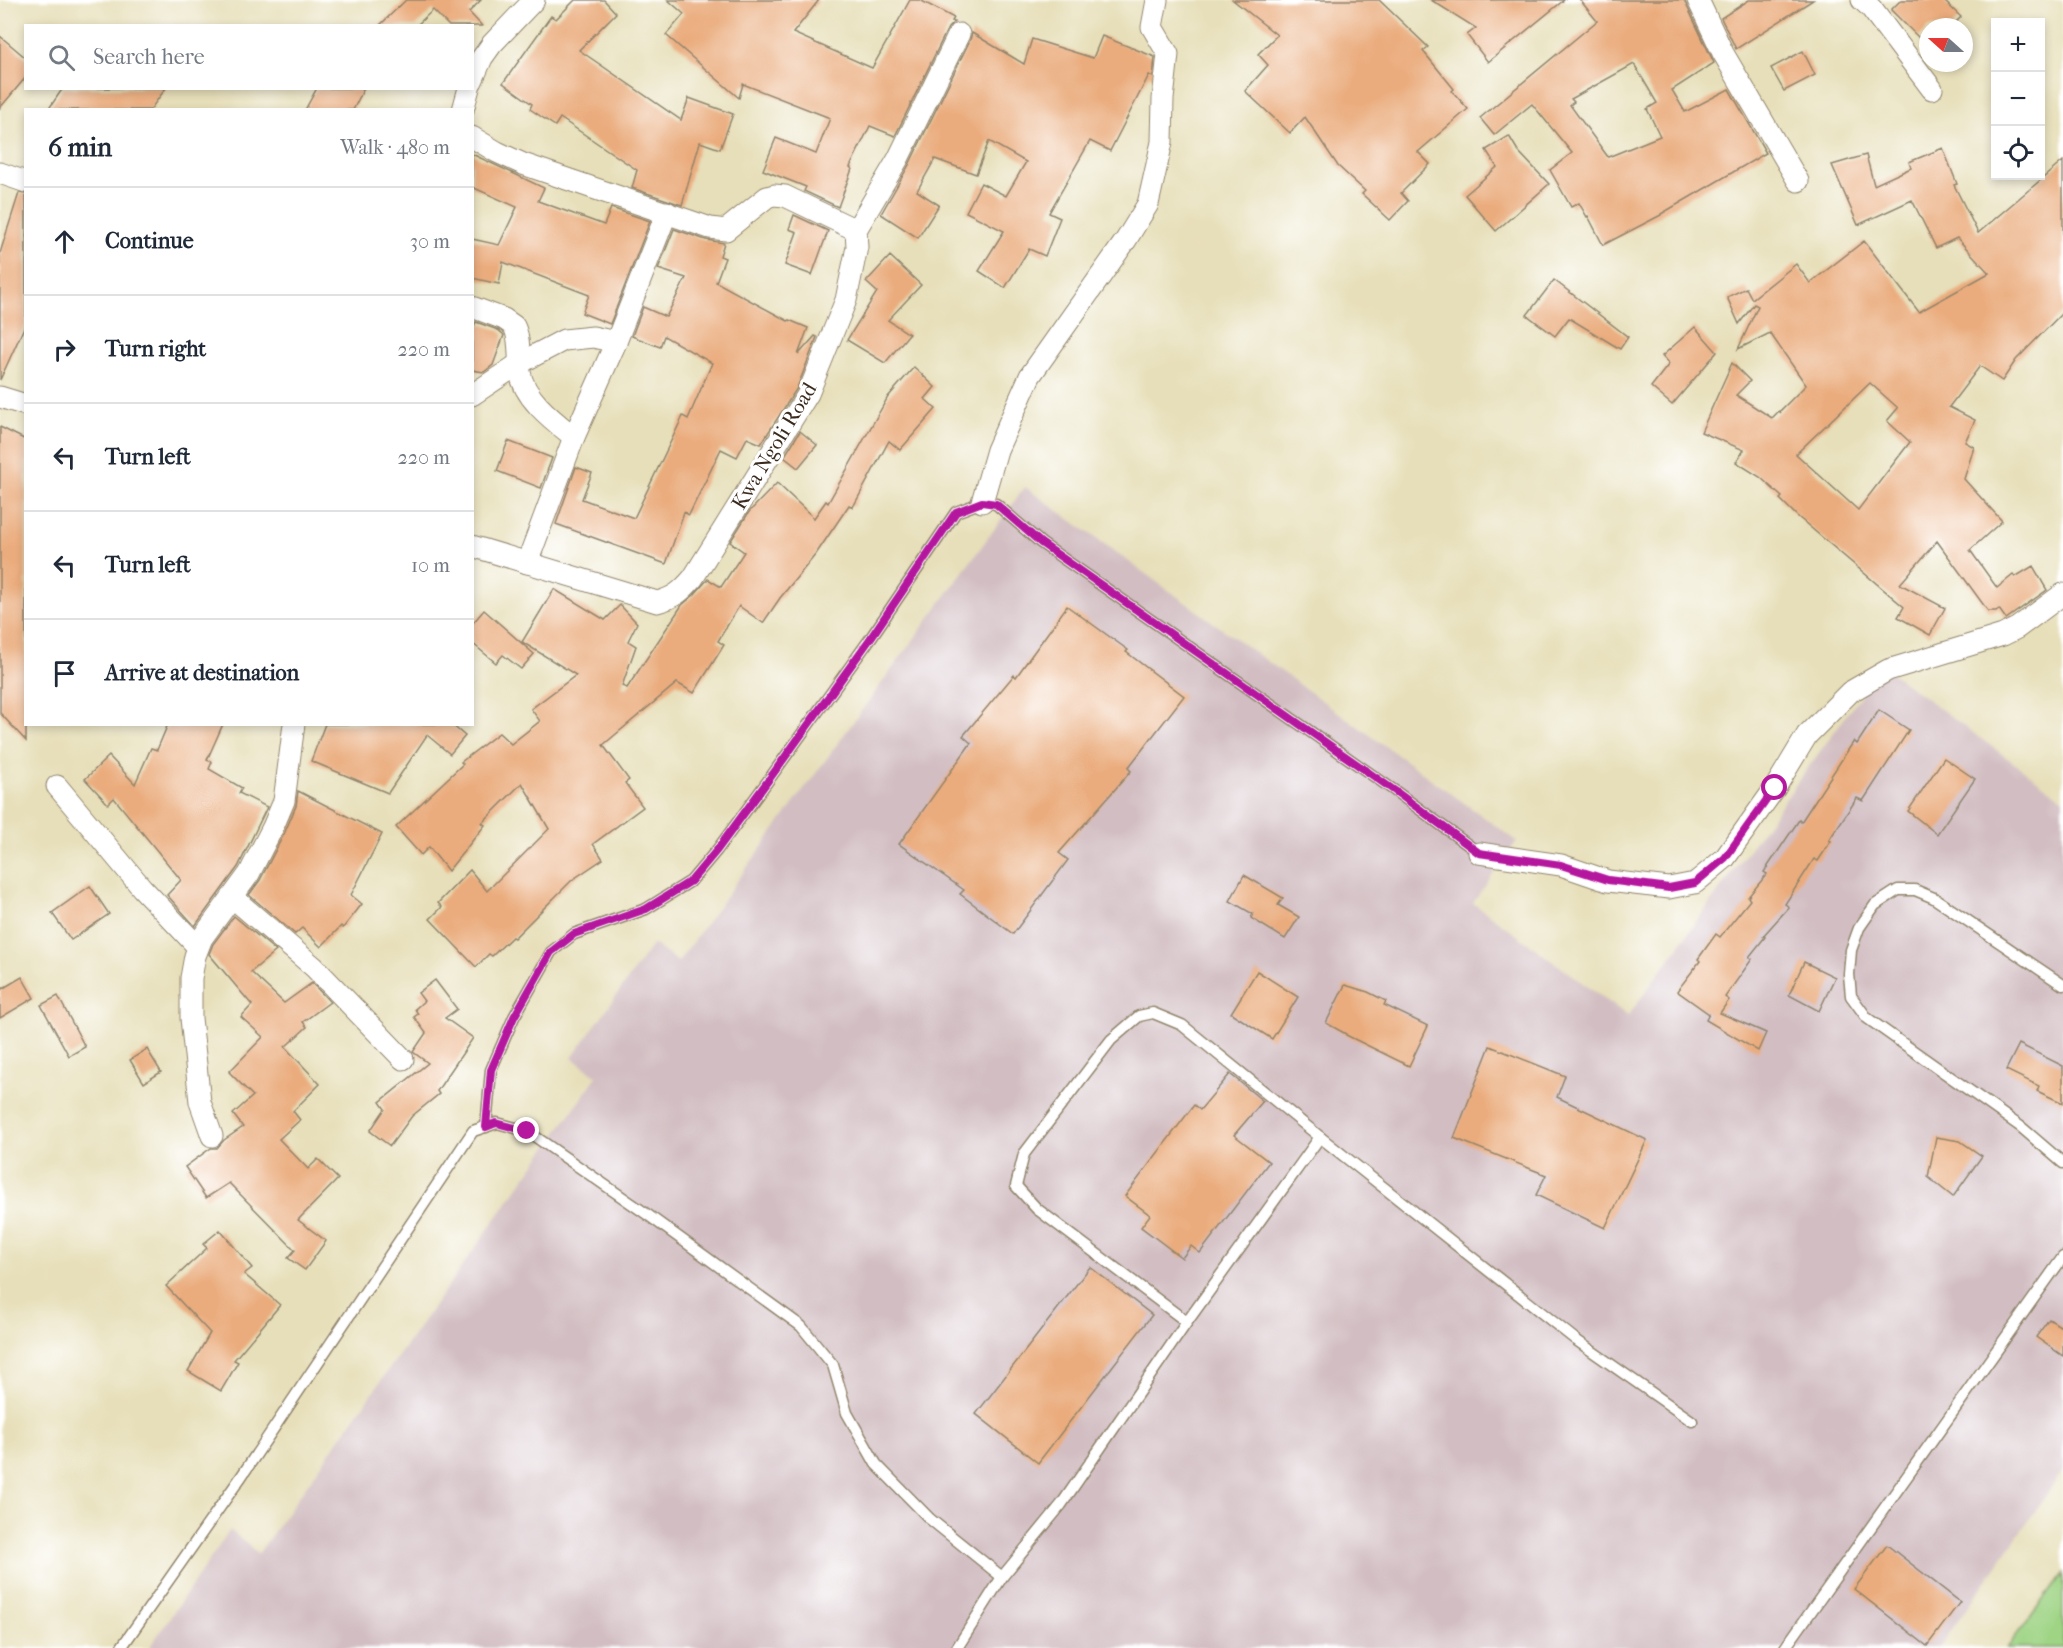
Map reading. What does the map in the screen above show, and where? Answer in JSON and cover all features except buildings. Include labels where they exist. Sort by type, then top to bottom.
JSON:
[{"type":"street","points":[[474,76],[482,58],[492,44],[534,0]]},
{"type":"street","points":[[982,502],[997,450],[1030,376],[1126,240],[1148,204],[1162,142],[1162,99],[1168,54],[1152,27],[1157,0]]},
{"type":"street","points":[[1698,0],[1723,53],[1798,181]]},
{"type":"street","points":[[1862,0],[1871,8],[1932,89]]},
{"type":"street","points":[[474,138],[523,164],[710,228],[726,230],[767,197],[774,195],[793,200],[856,230],[898,159],[959,34]]},
{"type":"street","points":[[464,108],[468,90]]},
{"type":"street","points":[[0,172],[24,181]]},
{"type":"street","points":[[474,547],[528,563],[574,437],[616,342],[667,212]]},
{"type":"street","name":"Kwa Ngoli Road","points":[[528,563],[657,602],[669,600],[682,592],[808,394],[846,300],[857,247],[856,230]]},
{"type":"street","points":[[474,308],[513,324],[518,338],[521,378],[530,393],[556,422],[574,437]]},
{"type":"street","points":[[474,393],[520,363],[564,340],[593,337],[616,342]]},
{"type":"street","points":[[0,397],[24,404]]},
{"type":"street","points":[[1479,853],[1561,865],[1608,880],[1669,888],[1695,883],[1725,858],[1775,788],[1807,735],[1850,692],[1888,669],[2003,635],[2017,628],[2063,594]]},
{"type":"street","points":[[212,1136],[200,1102],[191,1018],[191,978],[202,938],[249,874],[263,849],[284,801],[294,726]]},
{"type":"street","points":[[57,786],[142,888],[198,947]]},
{"type":"street","points":[[232,897],[314,967],[403,1059]]},
{"type":"lane","points":[[486,1127],[491,1070],[514,1017],[551,952],[574,934],[646,909],[691,881],[777,769],[870,639],[956,512],[982,502],[996,504],[1041,543],[1479,853]]},
{"type":"lane","points":[[2063,985],[1934,898],[1915,890],[1898,890],[1875,905],[1859,928],[1851,950],[1849,974],[1851,996],[1867,1018],[2021,1127],[2063,1163]]},
{"type":"lane","points":[[1187,1322],[1037,1209],[1016,1186],[1024,1154],[1111,1040],[1139,1016],[1153,1013],[1182,1025],[1576,1340],[1692,1421]]},
{"type":"lane","points":[[121,1648],[241,1477],[473,1131],[496,1123],[527,1131],[801,1326],[833,1365],[847,1413],[876,1464],[930,1519],[1002,1577]]},
{"type":"lane","points":[[957,1648],[1002,1577],[1061,1505],[1187,1322],[1320,1137]]},
{"type":"lane","points":[[1785,1648],[2063,1257]]},
{"type":"shaded area","points":[[1025,487],[1517,841],[1473,903],[1628,1016],[1882,666],[2063,799],[2063,1471],[1939,1648],[149,1648],[230,1530],[258,1554],[597,1076],[572,1058],[653,944],[678,962]]},
{"type":"green space","points":[[2063,1573],[2063,1648],[2007,1648]]},
{"type":"route","points":[[527,1131],[496,1123],[486,1127],[491,1070],[514,1017],[551,952],[574,934],[646,909],[691,881],[717,850],[870,639],[956,512],[982,502],[996,504],[1041,543],[1395,791],[1479,853],[1561,865],[1608,880],[1669,888],[1695,883],[1725,858],[1775,788]]}]
